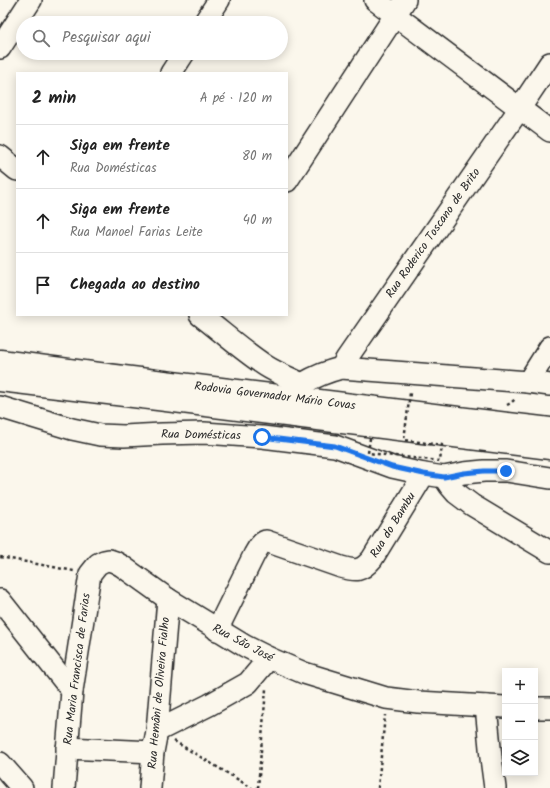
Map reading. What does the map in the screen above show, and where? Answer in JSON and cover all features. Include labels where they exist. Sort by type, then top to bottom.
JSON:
[{"type":"highway","name":"Rodovia Governador Mário Covas","points":[[0,361],[106,375],[300,391],[550,429]]},
{"type":"highway","name":"Rodovia Governador Mário Covas","points":[[0,380],[550,448]]},
{"type":"street","points":[[21,16],[31,0]]},
{"type":"street","points":[[209,16],[219,0]]},
{"type":"street","points":[[375,0],[400,8],[520,108],[550,131]]},
{"type":"street","points":[[288,179],[400,8]]},
{"type":"street","points":[[0,48],[16,23]]},
{"type":"street","points":[[172,72],[179,60]]},
{"type":"street","name":"Rua Roderico Toscano de Brito","points":[[341,368],[550,63]]},
{"type":"street","points":[[0,156],[16,169]]},
{"type":"street","points":[[201,316],[240,347],[300,391],[316,376],[341,368],[528,382],[550,385]]},
{"type":"street","points":[[528,382],[550,347]]},
{"type":"street","name":"Rua Domésticas","points":[[0,407],[72,429],[100,435],[124,436],[204,433],[262,437],[335,446],[392,467],[434,476]]},
{"type":"street","points":[[434,476],[484,471],[506,471],[550,478]]},
{"type":"street","points":[[434,476],[450,486],[456,493],[472,505],[550,552]]},
{"type":"street","name":"Rua do Bambu","points":[[217,630],[257,549],[261,544],[266,541],[353,571],[361,569],[372,559],[434,476]]},
{"type":"street","name":"Rua São José","points":[[90,574],[98,564],[104,561],[109,560],[115,562],[168,599],[217,630],[269,658],[304,673],[386,698],[418,702],[495,707]]},
{"type":"street","name":"Rua Maria Francisca de Farias","points":[[64,788],[72,692],[90,574]]},
{"type":"street","name":"Rua Hemâni de Oliveira Fialho","points":[[150,788],[153,752],[157,731],[168,599]]},
{"type":"street","points":[[0,600],[72,692]]},
{"type":"street","points":[[157,731],[209,705],[248,683],[269,658]]},
{"type":"street","points":[[495,707],[491,758],[495,788]]},
{"type":"street","points":[[538,708],[550,708]]},
{"type":"street","points":[[67,748],[153,752]]},
{"type":"street","points":[[0,763],[22,788]]},
{"type":"path","points":[[370,438],[368,453],[440,461],[442,445],[404,440],[410,393]]},
{"type":"path","points":[[0,556],[90,574]]},
{"type":"path","points":[[258,788],[266,689]]},
{"type":"path","points":[[378,788],[386,698]]},
{"type":"path","points":[[157,731],[252,788]]},
{"type":"route","points":[[262,437],[335,446],[392,467],[444,477],[484,471],[506,471]]}]
